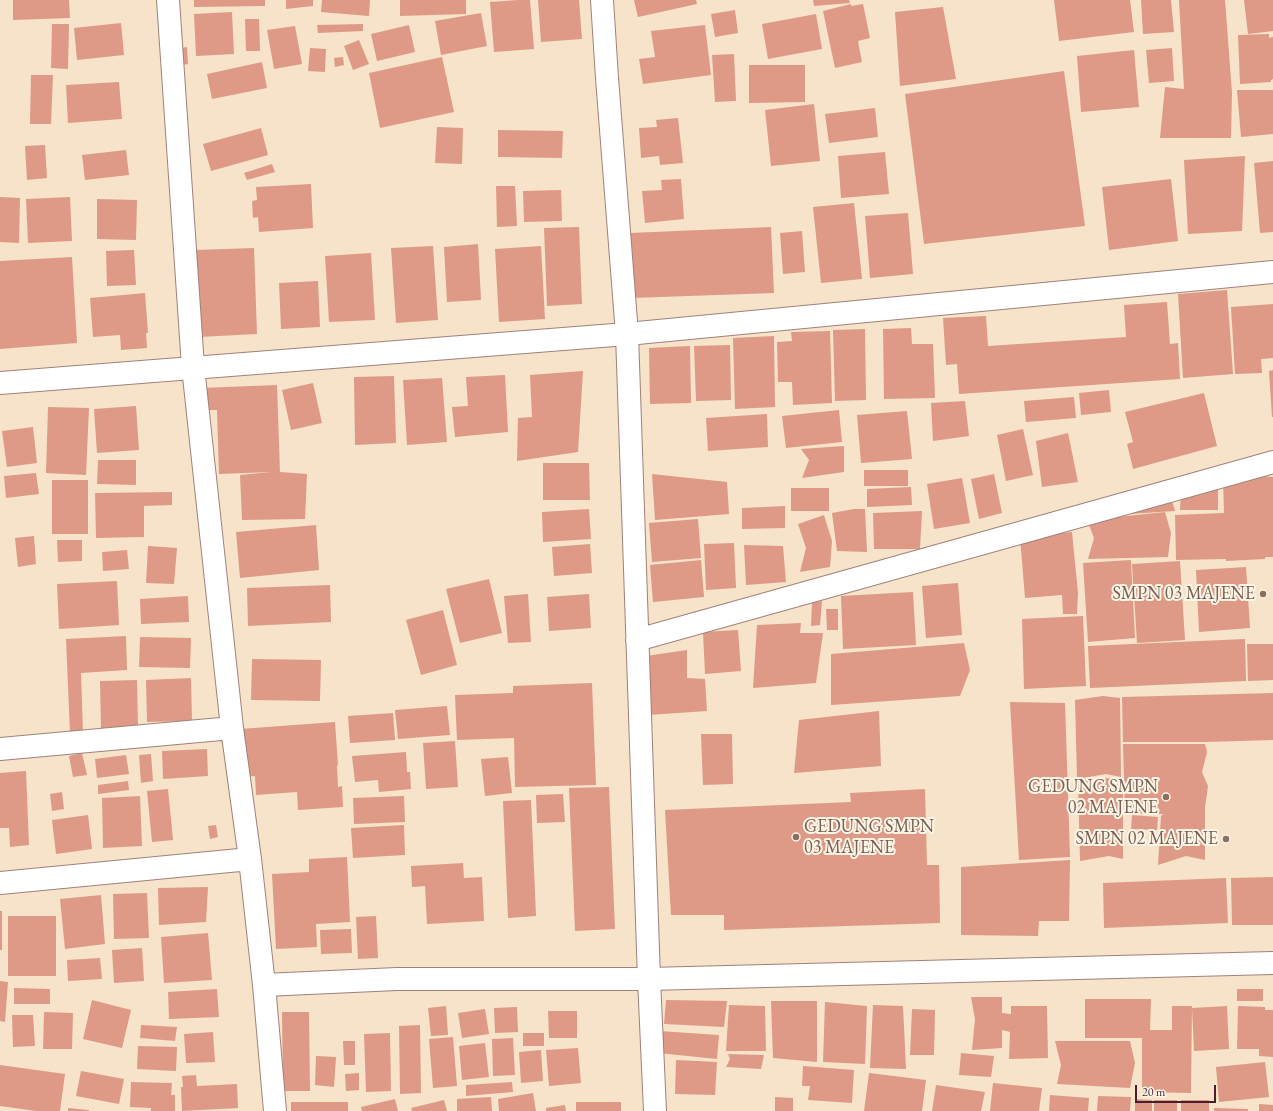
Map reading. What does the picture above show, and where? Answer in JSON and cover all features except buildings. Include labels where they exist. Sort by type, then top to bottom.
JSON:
[{"type":"street","points":[[168,0],[193,367],[232,728],[250,860],[264,985],[275,1111]]},
{"type":"street","points":[[602,0],[627,334],[649,979],[655,1111]]},
{"type":"street","points":[[0,383],[627,334],[1273,272]]},
{"type":"street","points":[[637,640],[1273,462]]},
{"type":"street","points":[[0,749],[232,728]]},
{"type":"street","points":[[0,883],[250,860]]},
{"type":"street","points":[[264,985],[397,979],[649,979],[1273,963]]},
{"type":"place","name":"SMPN 03 MAJENE","points":[[1263,594]]},
{"type":"place","name":"GEDUNG SMPN 02 MAJENE","points":[[1166,797]]},
{"type":"place","name":"GEDUNG SMPN 03 MAJENE","points":[[796,837]]},
{"type":"place","name":"SMPN 02 MAJENE","points":[[1226,839]]}]
